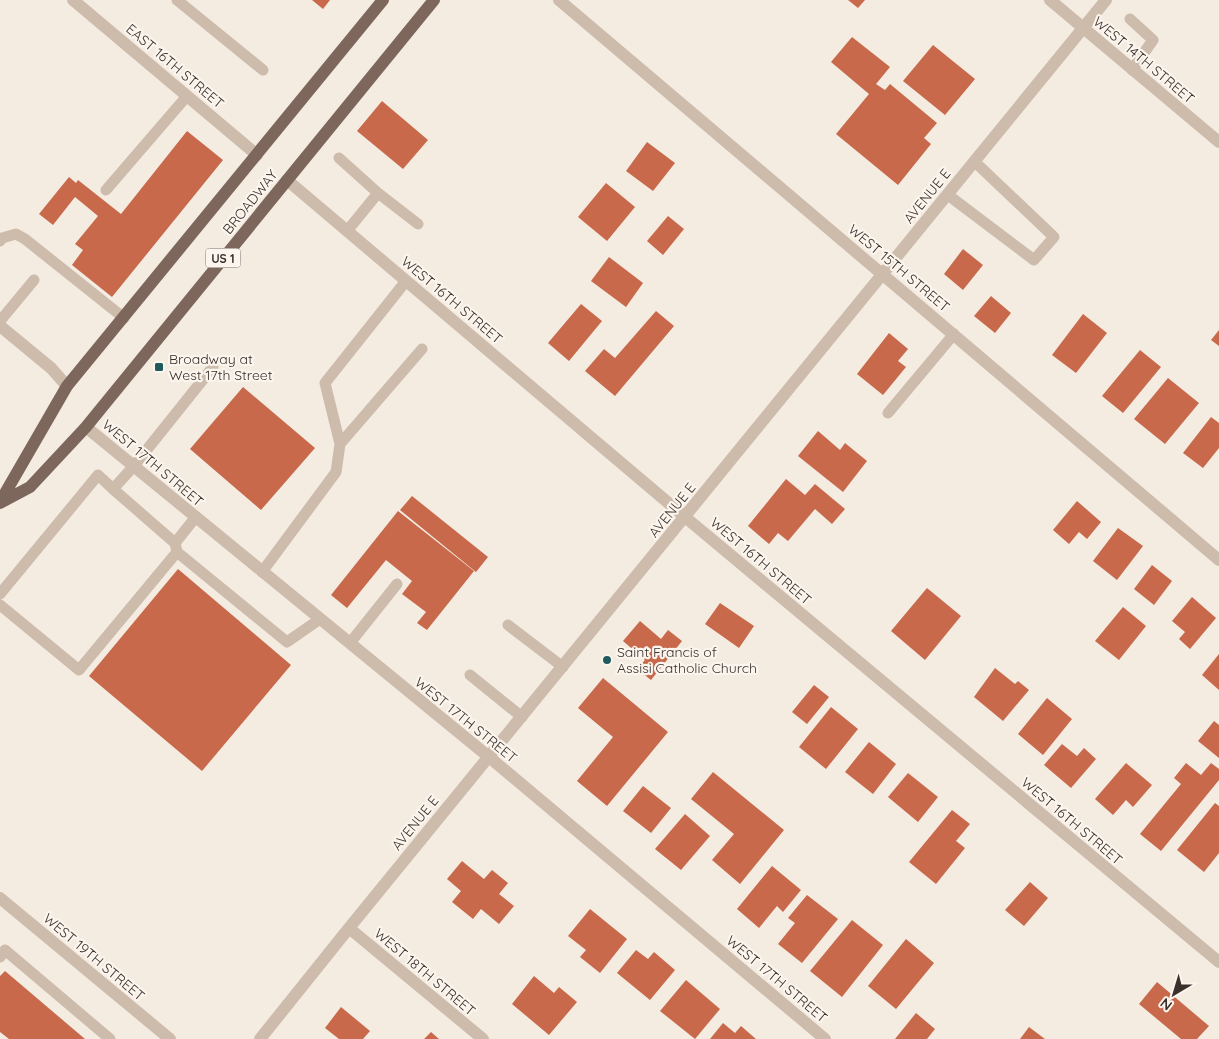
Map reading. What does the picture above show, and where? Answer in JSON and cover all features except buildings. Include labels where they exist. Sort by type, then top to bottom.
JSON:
[{"type":"main road","name":"BROADWAY","points":[[0,503],[68,386],[383,0]]},
{"type":"main road","name":"BROADWAY","points":[[0,503],[30,487],[86,427],[434,0]]},
{"type":"street","name":"EAST 16TH STREET","points":[[73,0],[257,155]]},
{"type":"street","name":"WEST 15TH STREET","points":[[559,0],[1219,560]]},
{"type":"street","name":"WEST 14TH STREET","points":[[1050,0],[1219,142]]},
{"type":"street","name":"AVENUE E","points":[[260,1039],[1106,0]]},
{"type":"street","name":"WEST 16TH STREET","points":[[287,180],[685,517],[1219,962]]},
{"type":"street","points":[[0,326],[50,368],[68,386]]},
{"type":"street","name":"WEST 17TH STREET","points":[[86,427],[489,757],[825,1039]]},
{"type":"street","name":"WEST 19TH STREET","points":[[0,898],[170,1039]]},
{"type":"street","name":"WEST 18TH STREET","points":[[349,928],[482,1039]]},
{"type":"lane","points":[[177,0],[263,70]]},
{"type":"lane","points":[[1130,19],[1153,40],[1132,70]]},
{"type":"lane","points":[[106,190],[187,96]]},
{"type":"lane","points":[[339,158],[418,224]]},
{"type":"lane","points":[[948,195],[1034,260],[1054,237],[975,162]]},
{"type":"lane","points":[[347,231],[378,192]]},
{"type":"lane","points":[[0,241],[2,238],[16,234],[25,239],[124,318]]},
{"type":"lane","points":[[0,321],[34,280]]},
{"type":"lane","points":[[262,572],[336,472],[340,444],[325,383],[406,281]]},
{"type":"lane","points":[[888,413],[954,334]]},
{"type":"lane","points":[[340,444],[422,349]]},
{"type":"lane","points":[[113,489],[133,467],[213,367]]},
{"type":"lane","points":[[0,594],[98,475],[176,547],[287,642],[320,619]]},
{"type":"lane","points":[[0,605],[78,670],[176,547],[195,518]]},
{"type":"lane","points":[[350,644],[396,584]]},
{"type":"lane","points":[[508,625],[563,667]]},
{"type":"lane","points":[[470,675],[522,717]]},
{"type":"lane","points":[[0,957],[5,950],[110,1039]]},
{"type":"place","name":"Broadway at West 17th Street","points":[[159,367]]},
{"type":"place","name":"Saint Francis of Assisi Catholic Church","points":[[607,660]]}]
